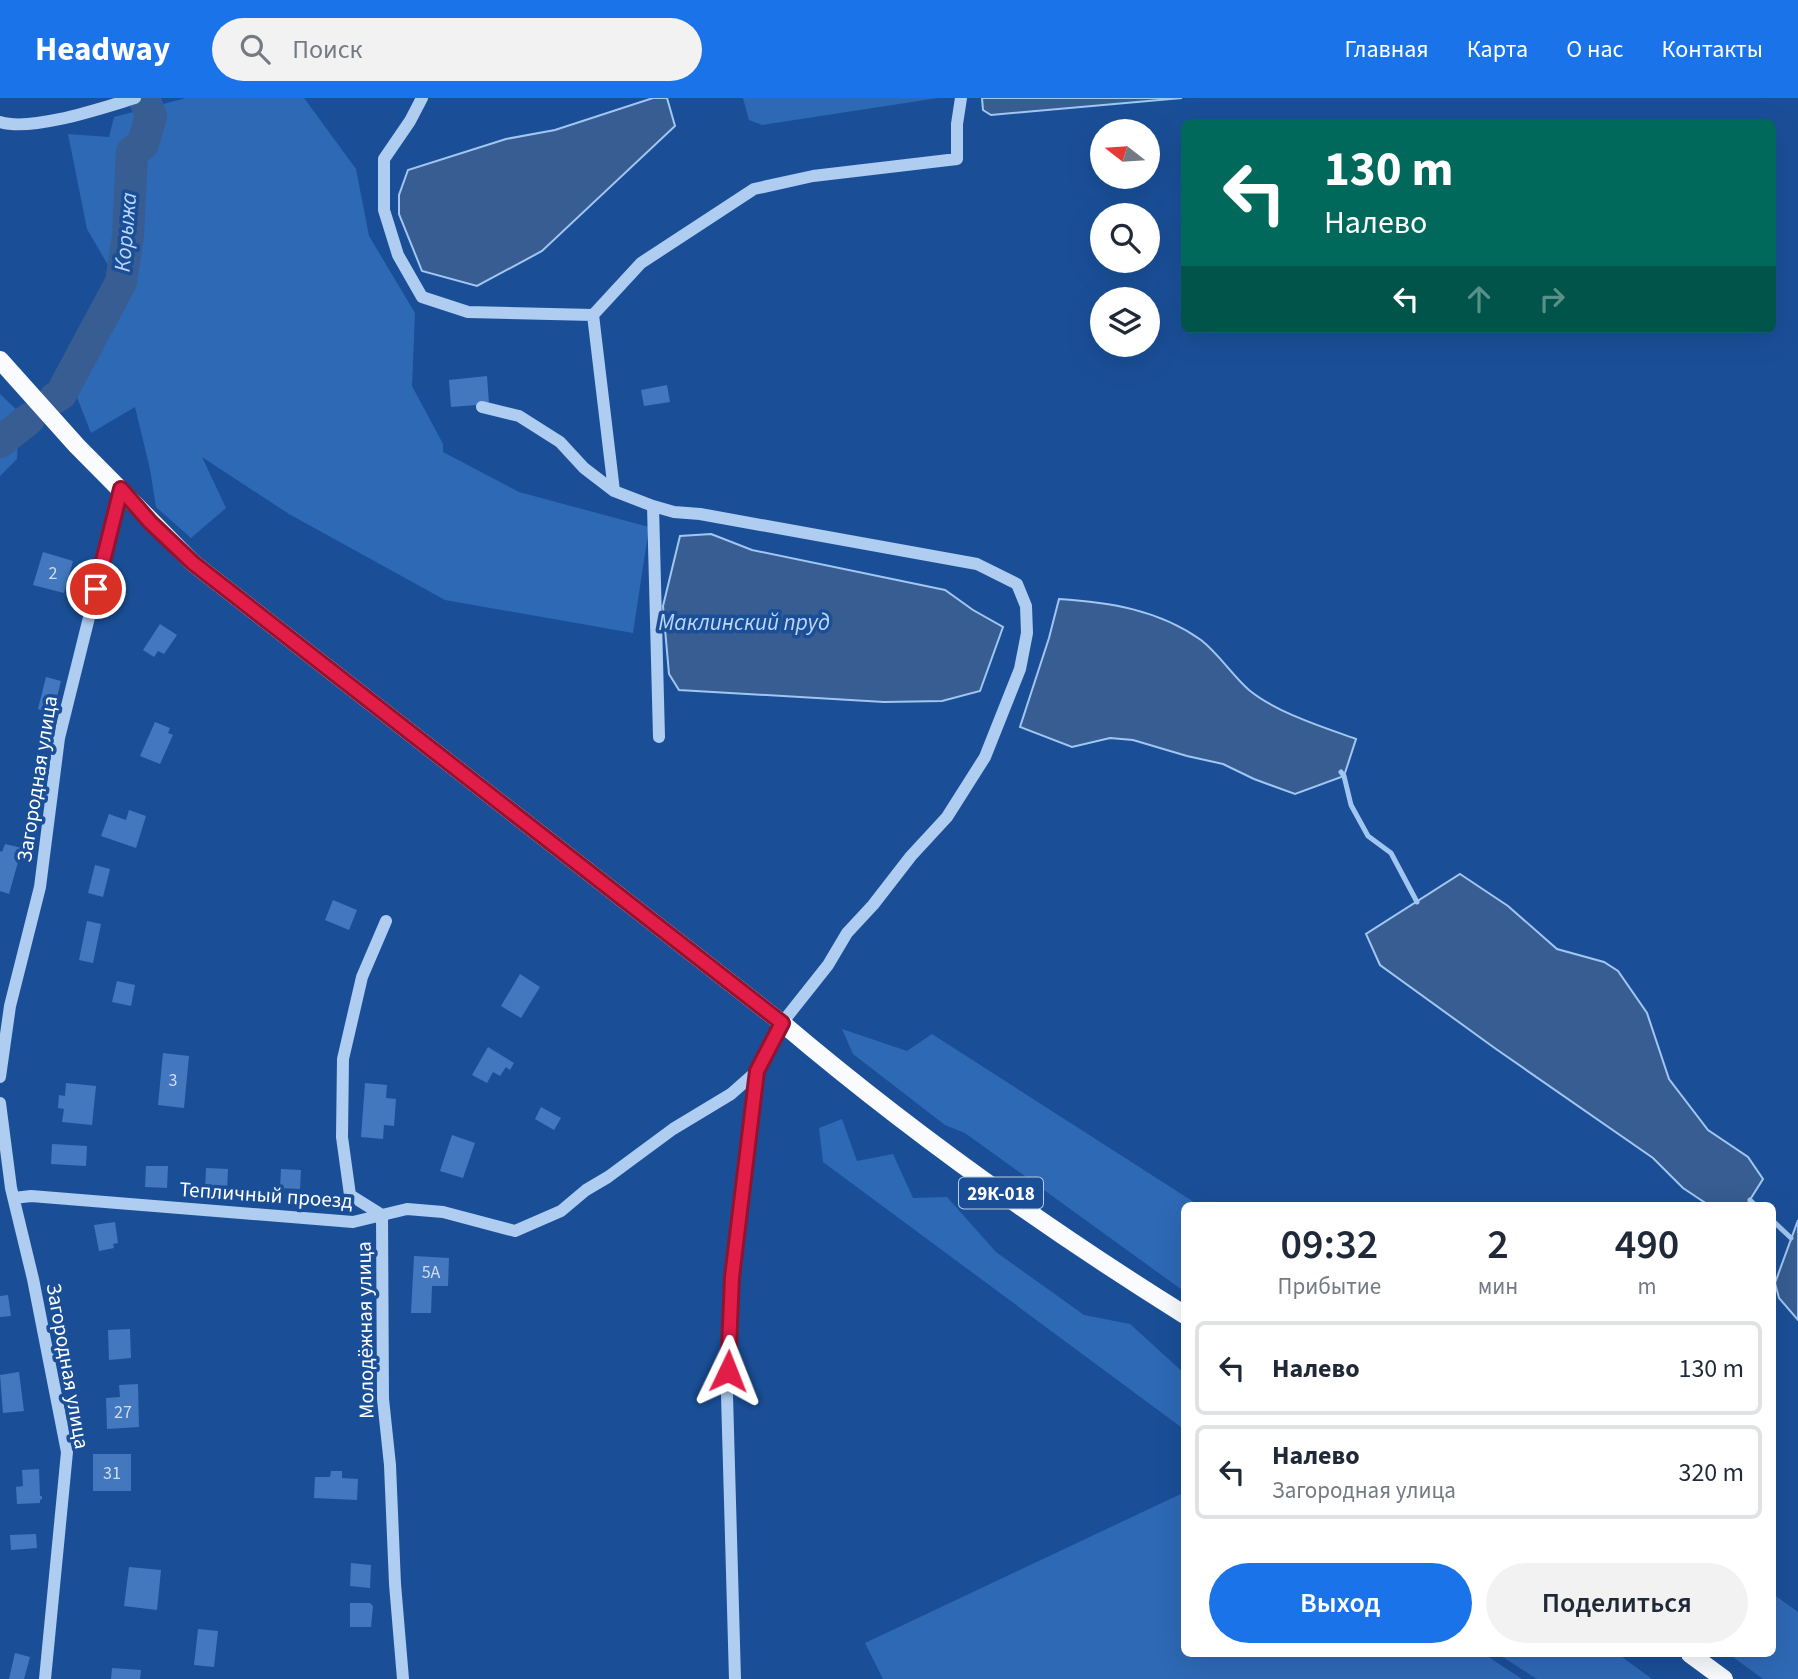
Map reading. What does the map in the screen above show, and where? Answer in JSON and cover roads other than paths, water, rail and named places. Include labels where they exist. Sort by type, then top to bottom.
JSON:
[{"type":"main road","name":"29К-018","points":[[0,360],[76,446],[193,563],[782,1023],[825,1060],[1012,1202],[1181,1312]]},
{"type":"main road","points":[[1694,1657],[1724,1679]]},
{"type":"street","points":[[0,121],[9,125],[65,119],[135,98]]},
{"type":"street","points":[[422,98],[384,159],[384,210],[398,255],[422,298],[468,312],[593,315],[641,263],[754,190],[813,176],[957,159],[957,124],[961,98]]},
{"type":"street","points":[[593,315],[614,491]]},
{"type":"street","points":[[482,407],[519,416],[561,442],[584,468],[614,491],[653,506],[674,512],[700,514],[977,564],[1017,584],[1026,606],[1027,633],[1020,669],[985,757],[947,817],[847,933],[828,965],[782,1023],[757,1071],[732,1277],[727,1395],[735,1679]]},
{"type":"street","name":"Загородная улица","points":[[0,1077],[10,1006],[40,887],[59,738],[121,489]]},
{"type":"street","points":[[653,506],[659,737]]},
{"type":"street","name":"Молодёжная улица","points":[[386,921],[359,989],[343,1059],[342,1137],[350,1195],[382,1215],[383,1399],[390,1465],[395,1584],[403,1679]]},
{"type":"street","name":"Тепличный проезд","points":[[14,1198],[31,1196],[353,1222],[407,1209],[443,1212],[515,1231],[561,1211],[586,1190],[673,1129],[731,1094],[757,1071]]},
{"type":"street","name":"Загородная улица","points":[[0,1103],[14,1198],[67,1452],[46,1679]]},
{"type":"water","points":[[653,98],[667,98],[675,126],[542,251],[477,286],[422,271],[399,214],[399,195],[408,170],[506,139],[555,130]]},
{"type":"water","points":[[982,98],[1182,98],[991,115],[983,110]]},
{"type":"water","name":"Маклинский пруд","points":[[711,534],[752,550],[945,590],[1003,627],[980,691],[942,701],[884,702],[679,690],[669,674],[663,606],[680,536]]},
{"type":"water","points":[[1059,599],[1133,609],[1185,630],[1208,646],[1249,690],[1260,698],[1301,719],[1356,739],[1344,776],[1295,794],[1223,764],[1133,740],[1110,738],[1072,747],[1020,727]]},
{"type":"water","points":[[1460,874],[1508,906],[1557,949],[1604,962],[1618,971],[1647,1013],[1669,1079],[1708,1130],[1748,1157],[1763,1179],[1749,1202],[1704,1202],[1683,1188],[1653,1158],[1380,965],[1366,934]]},
{"type":"water","points":[[1798,1220],[1798,1320],[1779,1298],[1776,1280]]},
{"type":"waterway","name":"Корыжа","points":[[55,398],[61,394],[121,282],[128,236],[132,152],[143,144],[151,116],[144,98]]},
{"type":"waterway","name":"Корыжа","points":[[0,442],[29,419]]},
{"type":"waterway","points":[[1341,772],[1351,805],[1368,836],[1391,853],[1417,902]]},
{"type":"waterway","points":[[1776,1224],[1791,1238]]}]
